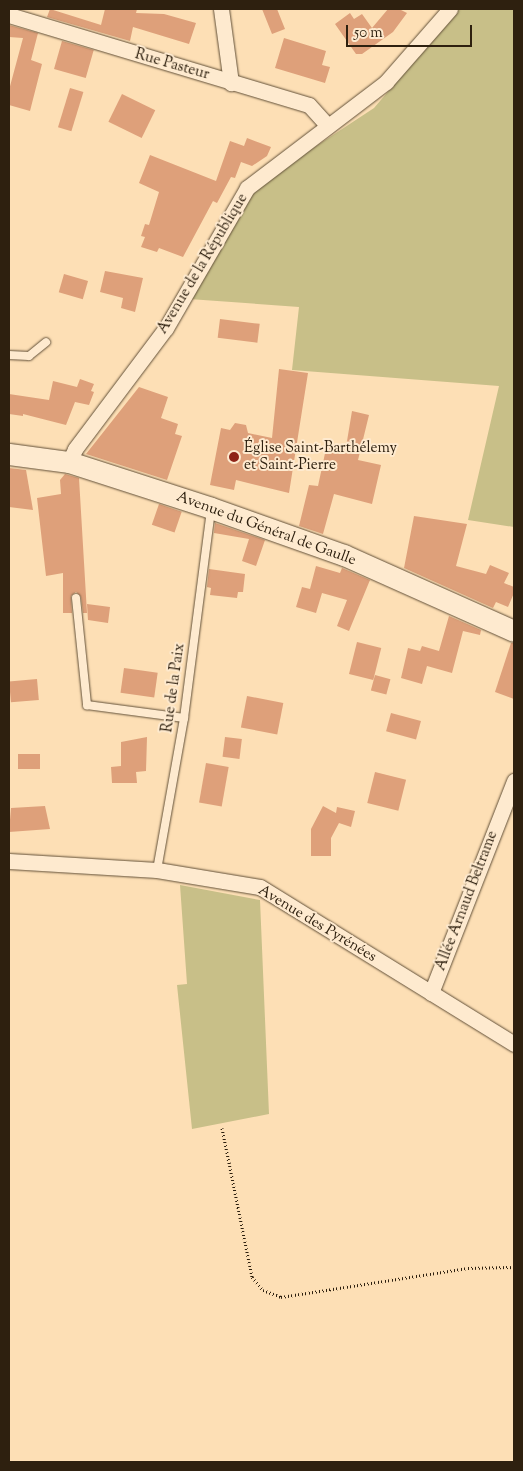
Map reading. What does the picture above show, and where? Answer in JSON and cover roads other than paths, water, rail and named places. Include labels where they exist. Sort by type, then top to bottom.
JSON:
[{"type":"main road","name":"Avenue du Général de Gaulle","points":[[9,454],[69,462],[211,508],[344,555],[514,631]]},
{"type":"street","points":[[221,9],[231,83]]},
{"type":"street","name":"Avenue de la République","points":[[69,462],[75,449],[166,328],[247,188],[386,82],[450,9]]},
{"type":"street","name":"Rue Pasteur","points":[[9,15],[231,83],[310,105],[328,126]]},
{"type":"street","name":"Allée Arnaud Beltrame","points":[[431,993],[514,781]]},
{"type":"street","name":"Avenue des Pyrénées","points":[[9,861],[157,870],[260,887],[514,1044]]},
{"type":"lane","points":[[9,355],[29,356],[46,342]]},
{"type":"lane","name":"Rue de la Paix","points":[[157,870],[184,718],[211,508]]},
{"type":"lane","points":[[76,598],[87,706],[184,718]]},
{"type":"place","name":"Église Saint-Barthélemy et Saint-Pierre","points":[[234,457]]}]
